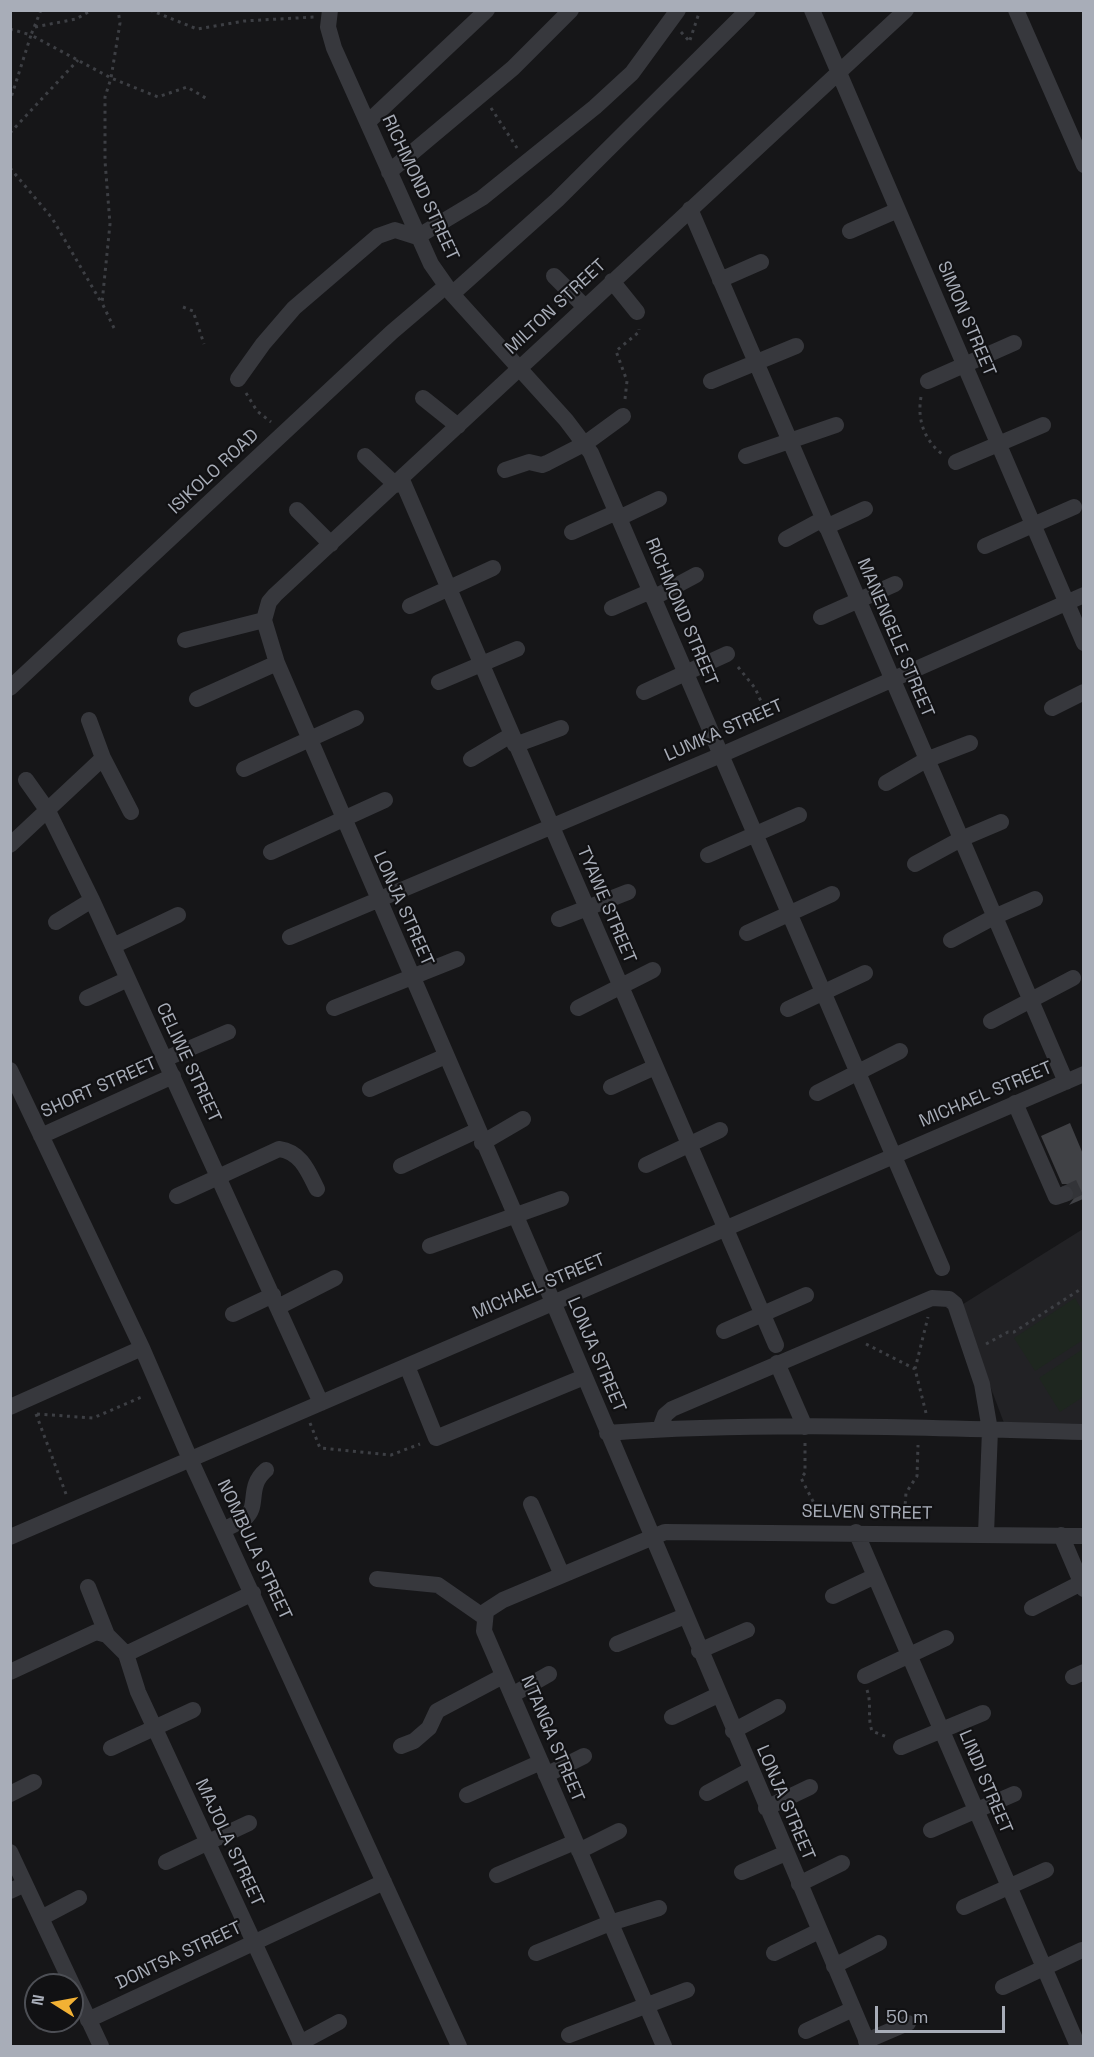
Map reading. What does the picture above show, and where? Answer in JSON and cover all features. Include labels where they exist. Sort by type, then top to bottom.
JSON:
[{"type":"street","points":[[368,122],[487,10]]},
{"type":"street","points":[[389,172],[513,68],[571,10]]},
{"type":"street","name":"ISIKOLO ROAD","points":[[10,688],[392,332],[449,290],[557,200],[748,10]]},
{"type":"street","name":"SIMON STREET","points":[[812,10],[1083,643]]},
{"type":"street","name":"MILTON STREET","points":[[264,620],[269,603],[275,595],[906,10]]},
{"type":"street","points":[[1017,10],[1083,165]]},
{"type":"street","name":"RICHMOND STREET","points":[[329,13],[334,48],[424,254],[449,290],[586,443],[942,1268]]},
{"type":"street","points":[[238,379],[263,344],[294,308],[378,236],[395,230],[417,237],[482,198],[595,107],[632,73],[674,17]]},
{"type":"street","name":"MANENGELE STREET","points":[[690,208],[1066,1082]]},
{"type":"street","points":[[850,231],[898,210]]},
{"type":"street","points":[[720,280],[761,262]]},
{"type":"street","points":[[554,276],[585,307]]},
{"type":"street","points":[[612,281],[637,312]]},
{"type":"street","points":[[928,381],[1014,343]]},
{"type":"street","points":[[711,381],[796,346]]},
{"type":"street","points":[[423,398],[458,426]]},
{"type":"street","points":[[505,470],[529,462],[542,465],[586,443],[623,416]]},
{"type":"street","points":[[746,456],[837,425]]},
{"type":"street","points":[[956,462],[1043,425]]},
{"type":"street","points":[[365,456],[399,482]]},
{"type":"street","name":"TYAWE STREET","points":[[399,482],[449,589],[776,1345]]},
{"type":"street","points":[[572,532],[659,499]]},
{"type":"street","points":[[985,546],[1074,507]]},
{"type":"street","points":[[786,539],[865,509]]},
{"type":"street","points":[[297,510],[331,544]]},
{"type":"street","points":[[410,606],[493,568]]},
{"type":"street","points":[[612,608],[696,575]]},
{"type":"street","points":[[821,617],[895,584]]},
{"type":"street","name":"LUMKA STREET","points":[[290,937],[721,755],[1083,595]]},
{"type":"street","points":[[185,640],[264,620],[274,655],[197,699]]},
{"type":"street","points":[[439,682],[517,649]]},
{"type":"street","points":[[644,692],[727,654]]},
{"type":"street","name":"LONJA STREET","points":[[274,655],[479,1137],[553,1302],[684,1616],[868,2044]]},
{"type":"street","points":[[1052,708],[1083,692]]},
{"type":"street","points":[[244,769],[356,718]]},
{"type":"street","points":[[89,720],[104,758],[131,812]]},
{"type":"street","points":[[471,759],[513,740],[561,728]]},
{"type":"street","points":[[886,783],[926,760],[970,743]]},
{"type":"street","points":[[10,844],[104,758]]},
{"type":"street","name":"CELIWE STREET","points":[[26,780],[48,811],[92,900],[321,1403]]},
{"type":"street","points":[[271,852],[385,800]]},
{"type":"street","points":[[708,855],[800,815]]},
{"type":"street","points":[[915,864],[961,839],[1001,822]]},
{"type":"street","points":[[559,919],[628,892]]},
{"type":"street","points":[[747,933],[832,894]]},
{"type":"street","points":[[951,940],[994,916],[1035,899]]},
{"type":"street","points":[[56,922],[92,900]]},
{"type":"street","points":[[113,945],[178,915]]},
{"type":"street","points":[[334,1008],[457,959]]},
{"type":"street","points":[[578,1008],[653,970]]},
{"type":"street","points":[[788,1009],[825,994],[865,973]]},
{"type":"street","points":[[991,1021],[1073,978]]},
{"type":"street","points":[[87,998],[128,979]]},
{"type":"street","points":[[165,1059],[228,1032]]},
{"type":"street","points":[[817,1093],[900,1051]]},
{"type":"street","points":[[370,1089],[446,1056]]},
{"type":"street","points":[[611,1087],[655,1068]]},
{"type":"street","name":"NOMBULA STREET","points":[[10,1070],[161,1389],[190,1459],[459,2046]]},
{"type":"street","name":"MICHAEL STREET","points":[[10,1537],[1083,1074]]},
{"type":"street","name":"SHORT STREET","points":[[40,1136],[173,1076]]},
{"type":"street","points":[[1015,1103],[1060,1195]]},
{"type":"street","points":[[401,1166],[523,1119]]},
{"type":"street","points":[[646,1165],[720,1130]]},
{"type":"street","points":[[177,1196],[279,1149],[293,1153],[303,1163],[317,1189]]},
{"type":"street","points":[[430,1246],[561,1199]]},
{"type":"street","points":[[233,1314],[275,1301],[334,1278]]},
{"type":"street","points":[[724,1331],[806,1295]]},
{"type":"street","points":[[660,1429],[666,1415],[672,1409],[932,1298],[949,1299],[955,1304],[982,1384],[990,1430],[986,1534]]},
{"type":"street","points":[[10,1407],[142,1348]]},
{"type":"street","points":[[777,1363],[805,1427]]},
{"type":"street","points":[[407,1366],[436,1438],[584,1377]]},
{"type":"street","points":[[607,1433],[660,1429],[805,1427],[1083,1432]]},
{"type":"street","points":[[223,1530],[248,1516],[255,1480],[266,1470]]},
{"type":"street","points":[[531,1504],[561,1575]]},
{"type":"street","name":"SELVEN STREET","points":[[651,1537],[683,1531],[1083,1536]]},
{"type":"street","name":"LINDI STREET","points":[[856,1532],[1077,2044]]},
{"type":"street","points":[[1032,1608],[1082,1586],[1061,1535]]},
{"type":"street","points":[[377,1580],[438,1586],[484,1617],[494,1604],[651,1537]]},
{"type":"street","points":[[833,1596],[875,1576]]},
{"type":"street","points":[[10,1672],[101,1633],[88,1587]]},
{"type":"street","points":[[126,1654],[253,1593]]},
{"type":"street","points":[[617,1644],[684,1616]]},
{"type":"street","name":"NTANGA STREET","points":[[484,1617],[484,1631],[664,2046]]},
{"type":"street","points":[[699,1651],[747,1630]]},
{"type":"street","name":"MAJOLA STREET","points":[[101,1633],[126,1654],[155,1728],[301,2045]]},
{"type":"street","points":[[865,1676],[946,1638]]},
{"type":"street","points":[[512,1695],[549,1674]]},
{"type":"street","points":[[401,1746],[414,1741],[429,1728],[437,1711],[503,1676]]},
{"type":"street","points":[[672,1717],[718,1695]]},
{"type":"street","points":[[733,1731],[778,1707]]},
{"type":"street","points":[[111,1748],[193,1710]]},
{"type":"street","points":[[901,1747],[983,1713]]},
{"type":"street","points":[[467,1796],[543,1768],[584,1756]]},
{"type":"street","points":[[707,1793],[750,1770]]},
{"type":"street","points":[[10,1794],[34,1782]]},
{"type":"street","points":[[766,1808],[810,1787]]},
{"type":"street","points":[[931,1830],[1014,1794]]},
{"type":"street","points":[[166,1862],[249,1823]]},
{"type":"street","points":[[497,1875],[619,1831]]},
{"type":"street","points":[[10,1852],[18,1888],[41,1918],[63,1973]]},
{"type":"street","points":[[742,1872],[786,1852]]},
{"type":"street","points":[[799,1884],[842,1863]]},
{"type":"street","points":[[964,1907],[1046,1870]]},
{"type":"street","name":"DONTSA STREET","points":[[88,2020],[384,1882]]},
{"type":"street","points":[[41,1918],[79,1898]]},
{"type":"street","points":[[536,1953],[610,1923],[659,1908]]},
{"type":"street","points":[[774,1953],[819,1931]]},
{"type":"street","points":[[834,1966],[879,1943]]},
{"type":"street","points":[[1003,1987],[1082,1950]]},
{"type":"street","points":[[569,2035],[687,1990]]},
{"type":"street","points":[[806,2031],[853,2009]]},
{"type":"street","points":[[84,2015],[100,2046]]},
{"type":"street","points":[[301,2045],[339,2022]]},
{"type":"street","points":[[868,2044],[908,2024]]},
{"type":"path","points":[[10,101],[41,10]]},
{"type":"path","points":[[35,27],[76,19],[92,10]]},
{"type":"path","points":[[102,303],[110,224],[105,161],[105,97],[111,78],[120,23],[118,10]]},
{"type":"path","points":[[150,10],[197,29],[244,21],[329,13]]},
{"type":"path","points":[[690,40],[700,10]]},
{"type":"path","points":[[674,17],[690,40],[697,61]]},
{"type":"path","points":[[10,28],[31,35],[111,78],[158,97],[187,87],[209,100]]},
{"type":"path","points":[[10,133],[78,60]]},
{"type":"path","points":[[481,96],[526,162]]},
{"type":"path","points":[[10,168],[52,218],[102,303],[114,328]]},
{"type":"path","points":[[183,307],[193,311],[204,344]]},
{"type":"path","points":[[623,416],[627,381],[616,351],[639,332],[637,312]]},
{"type":"path","points":[[238,379],[257,411],[284,434]]},
{"type":"path","points":[[928,381],[921,392],[921,422],[933,448],[956,462]]},
{"type":"path","points":[[727,654],[755,688],[774,730]]},
{"type":"path","points":[[971,1352],[1008,1332],[1014,1332],[1083,1287]]},
{"type":"path","points":[[903,1533],[906,1493],[917,1476],[924,1428],[915,1370],[932,1298]]},
{"type":"path","points":[[845,1334],[915,1370]]},
{"type":"path","points":[[28,1412],[93,1418],[161,1389]]},
{"type":"path","points":[[305,1410],[320,1448],[391,1455],[436,1438]]},
{"type":"path","points":[[37,1414],[72,1510]]},
{"type":"path","points":[[805,1427],[805,1473],[801,1478],[818,1511],[818,1532]]},
{"type":"path","points":[[865,1676],[864,1680],[871,1701],[868,1718],[872,1731],[889,1738],[901,1747]]},
{"type":"shaded area","points":[[1083,1229],[1083,1425],[1004,1423],[960,1306]]},
{"type":"shaded area","points":[[1075,1298],[1083,1312],[1083,1340],[1035,1371],[1014,1338]]},
{"type":"shaded area","points":[[1083,1349],[1083,1397],[1060,1412],[1039,1378]]},
{"type":"building","points":[[1070,1123],[1083,1154],[1083,1199],[1069,1205],[1075,1197],[1075,1190],[1068,1184],[1062,1184],[1041,1136]]},
{"type":"tunnel","points":[[1065,1194],[1084,1185]]}]
